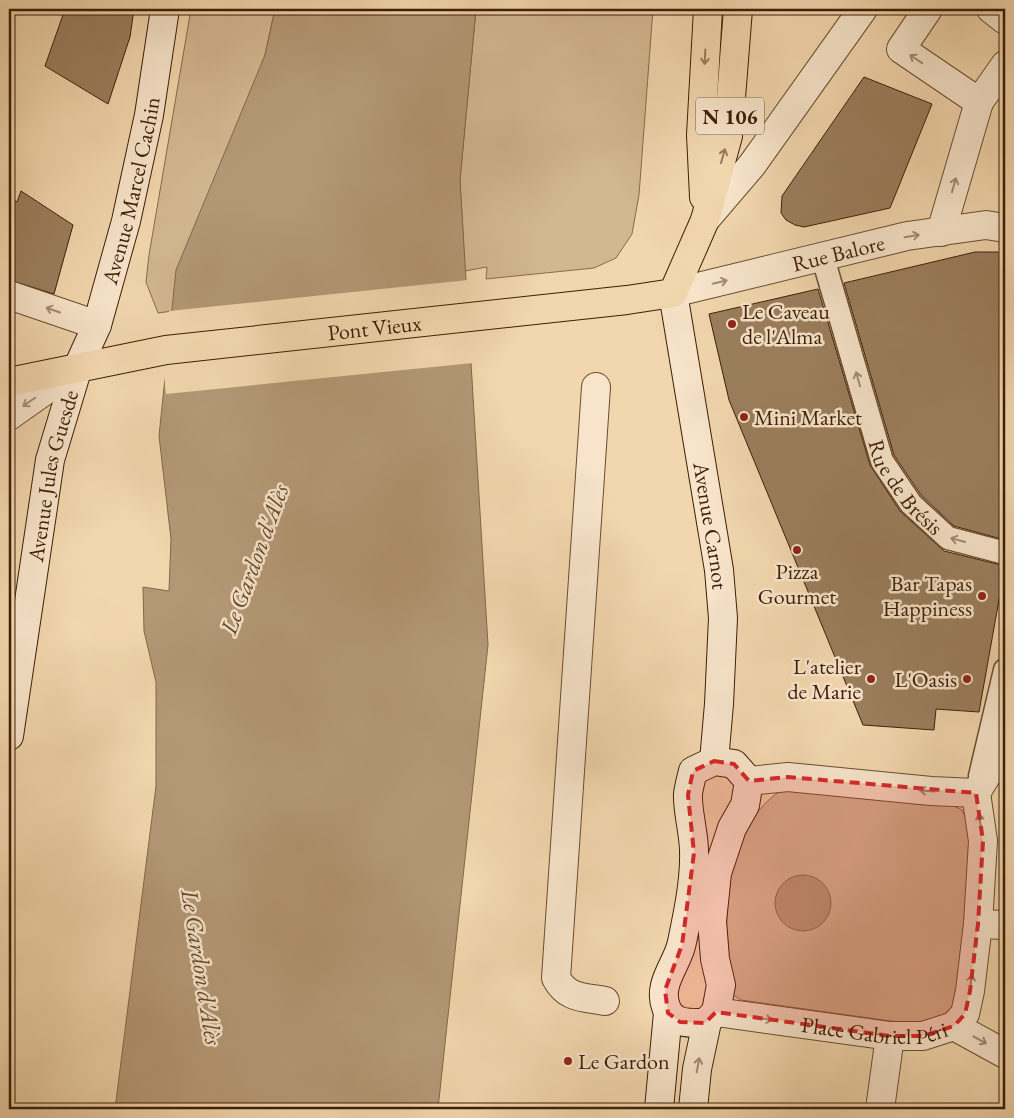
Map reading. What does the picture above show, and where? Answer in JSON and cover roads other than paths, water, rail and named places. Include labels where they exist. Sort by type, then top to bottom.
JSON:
[{"type":"main road","name":"N 106","points":[[705,220],[701,135],[708,9]]},
{"type":"main road","name":"N 106","points":[[673,293],[705,220],[728,136],[738,9]]},
{"type":"main road","name":"Pont Vieux","points":[[9,382],[166,350],[627,300],[673,293]]},
{"type":"street","name":"Avenue Marcel Cachin","points":[[78,367],[97,325],[126,221],[147,124],[166,9]]},
{"type":"street","points":[[705,220],[752,165],[863,9]]},
{"type":"street","points":[[928,9],[902,49],[979,102]]},
{"type":"street","points":[[991,9],[1005,20]]},
{"type":"street","points":[[941,232],[979,102],[1005,65]]},
{"type":"street","name":"Rue Balore","points":[[673,293],[907,236],[986,225],[1005,228]]},
{"type":"street","name":"Rue de Brésis","points":[[823,258],[882,462],[911,504],[948,538],[1005,553]]},
{"type":"street","name":"Avenue Carnot","points":[[673,293],[719,570],[723,618],[714,761]]},
{"type":"street","points":[[9,295],[97,325]]},
{"type":"street","points":[[9,416],[78,367]]},
{"type":"street","name":"Avenue Jules Guesde","points":[[9,736],[50,460],[78,367]]},
{"type":"street","points":[[596,387],[556,978],[562,990],[575,996],[605,1001]]},
{"type":"street","points":[[976,793],[1005,670]]},
{"type":"street","points":[[976,793],[999,755],[1005,749]]},
{"type":"street","points":[[659,1109],[668,1013],[665,1005],[665,990],[669,973],[682,945],[694,853],[688,795],[693,771],[714,761],[734,764],[749,781],[746,805],[732,828],[717,873],[712,921],[715,959],[721,985],[697,1069],[693,1109]]},
{"type":"street","points":[[749,781],[788,777],[931,791],[976,793]]},
{"type":"street","name":"Place Gabriel Péri","points":[[712,1017],[890,1036],[923,1036],[954,1026],[965,1014],[970,991],[978,924],[983,841],[976,793]]},
{"type":"street","points":[[978,924],[1005,925]]},
{"type":"street","points":[[668,1013],[680,1022],[705,1024],[712,1017]]},
{"type":"street","points":[[954,1026],[1005,1054]]},
{"type":"street","points":[[880,1109],[890,1036]]},
{"type":"water","name":"Le Gardon d'Alès","points":[[275,9],[476,9],[460,180],[488,645],[438,1109],[115,1109],[156,786],[156,682],[144,631],[143,587],[169,591],[171,539],[159,436],[176,270],[265,55]]},
{"type":"water","points":[[798,875],[808,875],[823,883],[829,892],[831,903],[829,914],[823,923],[808,931],[798,931],[787,926],[780,919],[775,908],[775,898],[780,887],[787,880]]},
{"type":"place","name":"Le Caveau de l'Alma","points":[[732,324]]},
{"type":"place","name":"Mini Market","points":[[744,417]]},
{"type":"place","name":"Pizza Gourmet","points":[[797,550]]},
{"type":"place","name":"Bar Tapas Happiness","points":[[982,596]]},
{"type":"place","name":"L'atelier de Marie","points":[[871,679]]},
{"type":"place","name":"L'Oasis","points":[[967,679]]},
{"type":"place","name":"Le Gardon","points":[[568,1061]]}]
